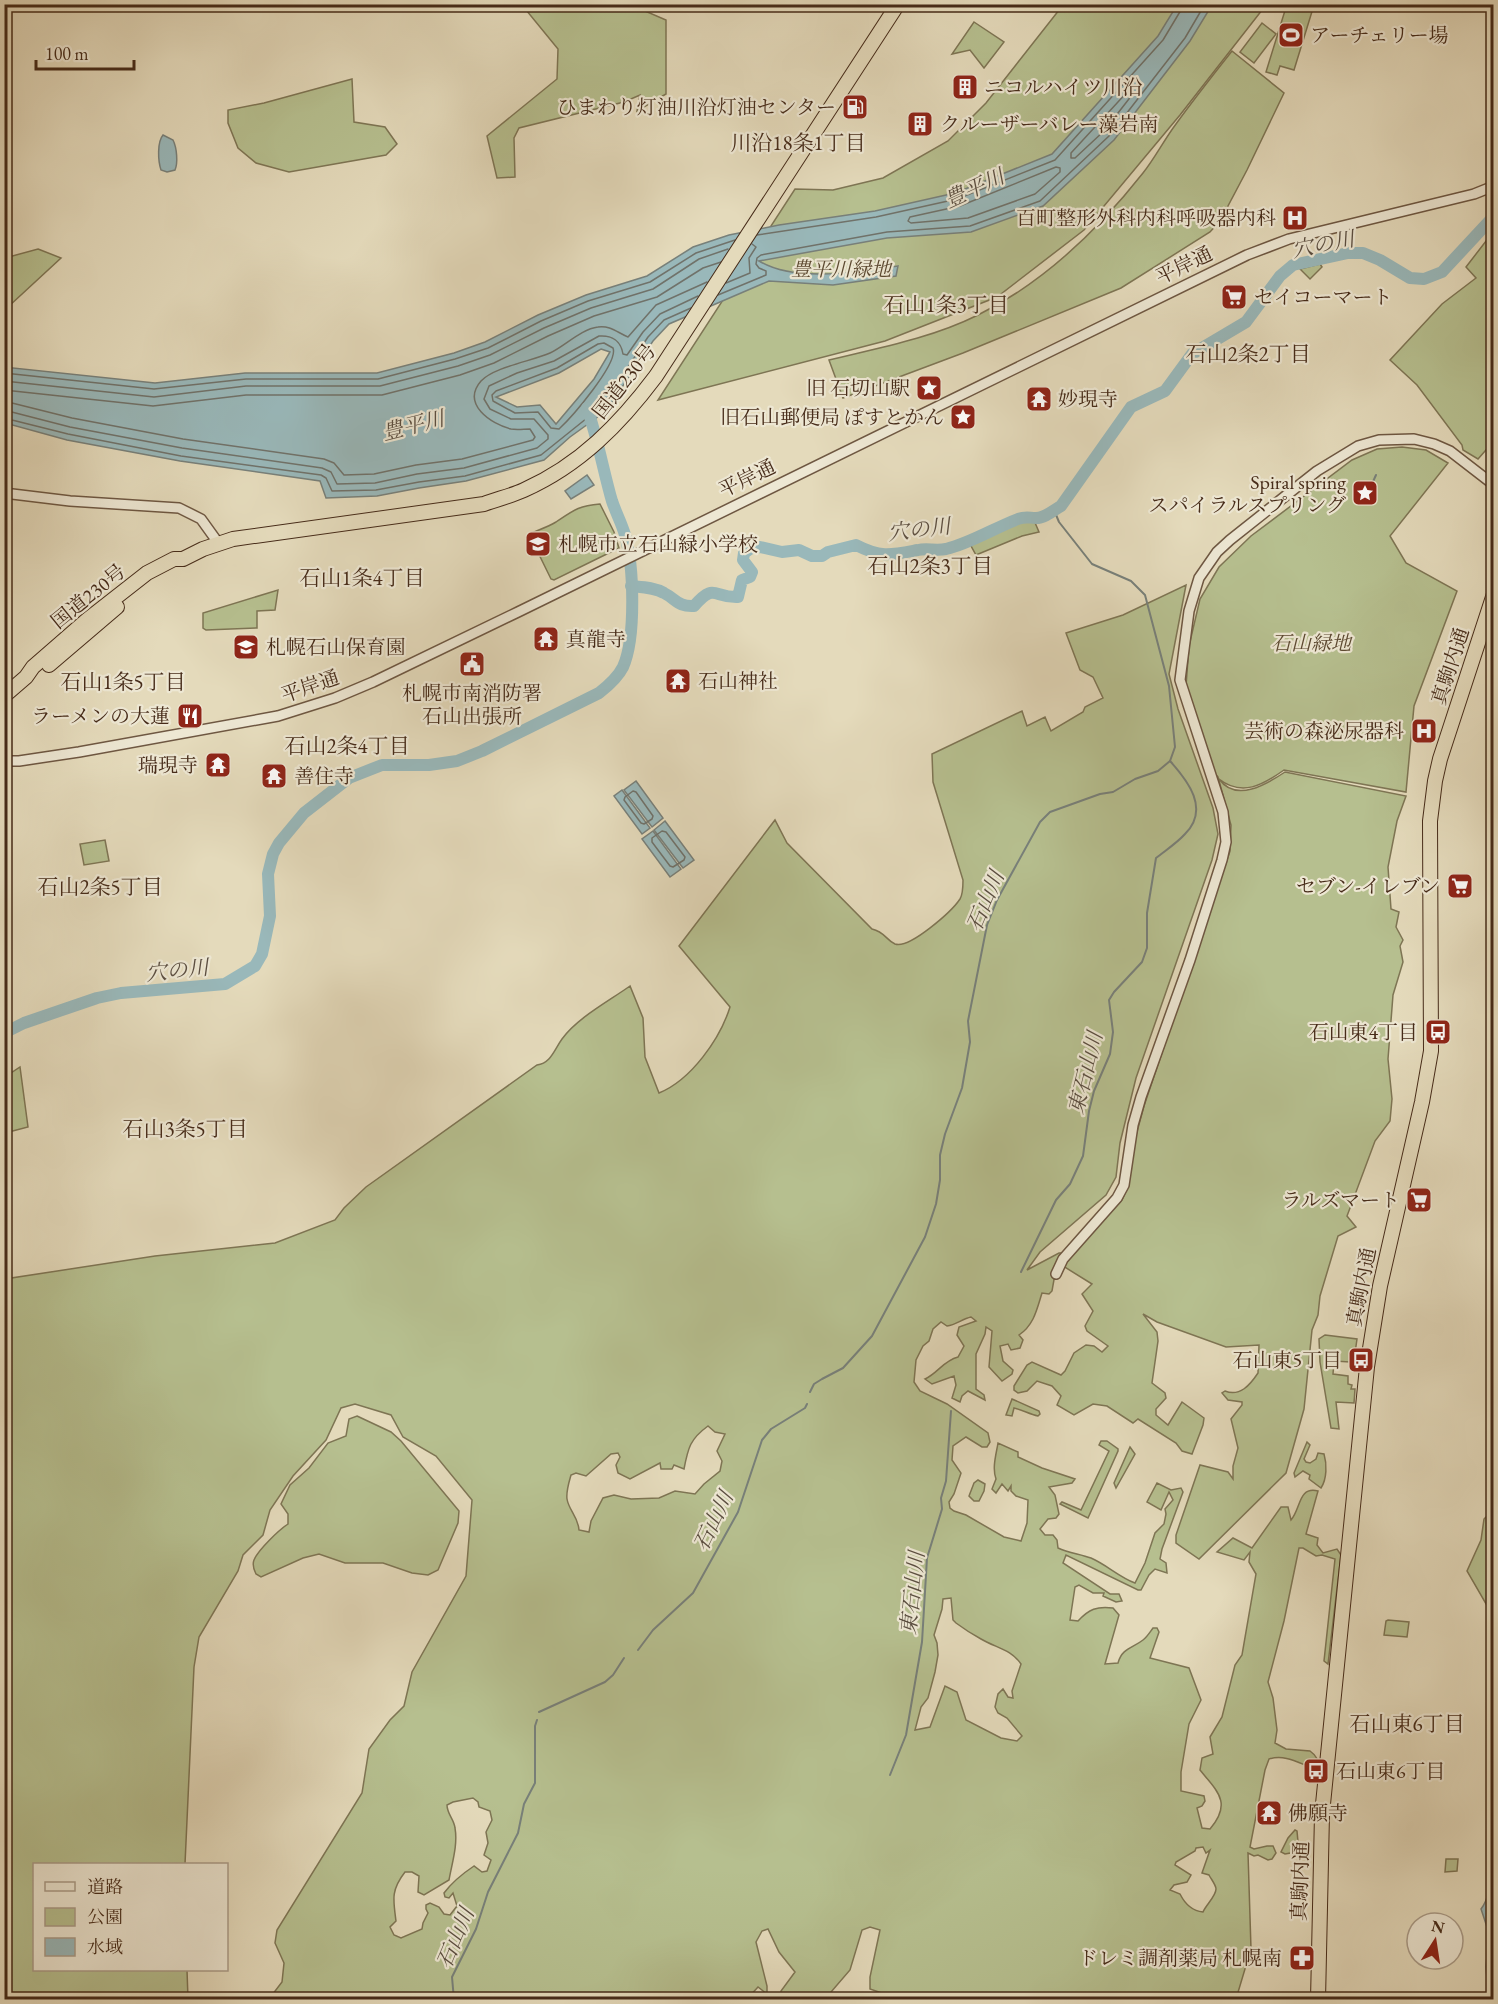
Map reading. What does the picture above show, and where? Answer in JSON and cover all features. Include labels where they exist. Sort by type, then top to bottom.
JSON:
[{"type":"highway","name":"国道230号","points":[[4,696],[42,659],[122,592],[147,573],[174,559],[183,559],[203,549],[233,539],[484,504],[522,491],[561,471],[583,455],[608,433],[638,401],[658,373],[898,4]]},
{"type":"highway","name":"真駒内通","points":[[1318,2000],[1322,1814],[1369,1357],[1380,1286],[1422,1102],[1431,1051],[1431,803],[1440,759],[1494,594]]},
{"type":"street","name":"平岸通","points":[[4,761],[19,761],[91,750],[266,718],[335,698],[373,682],[1247,255],[1289,239],[1474,194],[1494,186]]},
{"type":"street","points":[[1056,1274],[1063,1259],[1117,1198],[1124,1185],[1133,1125],[1141,1097],[1190,960],[1226,842],[1222,812],[1180,680],[1189,611],[1199,578],[1216,552],[1230,540],[1317,471],[1358,446],[1379,440],[1414,439],[1450,451],[1494,485]]},
{"type":"street","points":[[4,493],[70,501],[179,508],[201,519],[219,544]]},
{"type":"green space","name":"アーチェリー場","points":[[1287,4],[1314,5],[1294,70],[1280,66],[1277,75],[1266,72]]},
{"type":"green space","points":[[522,5],[638,5],[638,8],[666,20],[666,94],[637,111],[640,95],[624,102],[519,128],[514,138],[515,177],[497,178],[487,136],[557,79],[558,49]]},
{"type":"green space","name":"豊平川緑地","points":[[1063,5],[1266,5],[1180,115],[1084,230],[997,297],[885,341],[658,400],[795,189],[833,190],[883,178],[948,141],[986,103]]},
{"type":"green space","points":[[974,22],[1004,42],[984,68],[970,50],[952,54]]},
{"type":"green space","points":[[1262,23],[1276,34],[1254,63],[1240,52]]},
{"type":"green space","points":[[1232,51],[1284,93],[1220,221],[1210,232],[1121,288],[963,353],[843,398],[829,360],[905,342],[978,315],[1025,287],[1068,253],[1126,194]]},
{"type":"green space","points":[[352,79],[354,122],[385,127],[397,144],[386,155],[289,172],[256,163],[238,148],[228,123],[228,110],[264,103]]},
{"type":"green space","points":[[1493,232],[1493,442],[1478,459],[1463,450],[1462,445],[1417,385],[1390,360],[1442,304],[1476,278],[1466,267]]},
{"type":"green space","points":[[38,249],[61,258],[8,307],[9,330],[5,334],[5,258]]},
{"type":"green space","points":[[1320,264],[1322,267],[1310,279],[1300,269]]},
{"type":"green space","name":"石山緑地","points":[[1402,447],[1426,450],[1448,463],[1390,536],[1406,563],[1457,591],[1414,706],[1406,792],[1284,770],[1252,787],[1236,787],[1219,779],[1234,790],[1243,790],[1261,786],[1285,772],[1406,796],[1397,821],[1388,867],[1391,909],[1399,912],[1396,927],[1403,940],[1400,946],[1403,962],[1393,995],[1388,1059],[1392,1099],[1390,1121],[1375,1141],[1347,1216],[1356,1227],[1338,1236],[1320,1296],[1318,1315],[1312,1330],[1304,1409],[1286,1473],[1199,1559],[1176,1543],[1176,1535],[1200,1465],[1228,1472],[1233,1479],[1233,1466],[1238,1448],[1231,1419],[1242,1402],[1228,1400],[1222,1393],[1240,1391],[1248,1386],[1255,1377],[1258,1373],[1259,1345],[1226,1347],[1157,1322],[1143,1314],[1157,1332],[1158,1341],[1152,1383],[1165,1393],[1166,1398],[1156,1409],[1156,1415],[1168,1425],[1182,1402],[1204,1418],[1192,1454],[1182,1451],[1176,1443],[1138,1419],[1133,1423],[1107,1406],[1093,1404],[1074,1415],[1057,1405],[1061,1396],[1052,1386],[1037,1381],[1027,1391],[1018,1393],[1014,1390],[1014,1386],[1027,1365],[1032,1362],[1061,1375],[1074,1353],[1086,1345],[1094,1346],[1102,1352],[1108,1346],[1087,1331],[1085,1326],[1093,1311],[1082,1294],[1092,1284],[1063,1266],[1066,1258],[1122,1200],[1128,1186],[1135,1139],[1144,1106],[1230,851],[1231,825],[1218,777],[1215,774],[1186,686],[1189,646],[1200,599],[1219,567],[1251,536],[1352,460],[1377,449]]},
{"type":"green space","points":[[600,504],[619,548],[554,580],[551,579],[529,534],[553,524],[576,509]]},
{"type":"green space","points":[[1033,518],[1039,532],[1022,536],[976,555],[970,544],[1016,522]]},
{"type":"green space","points":[[1186,585],[1169,674],[1178,709],[1213,808],[1218,834],[1212,860],[1136,1078],[1120,1143],[1116,1177],[1106,1195],[1040,1252],[1027,1270],[1059,1253],[1064,1253],[1055,1274],[1052,1291],[1049,1294],[1042,1293],[1032,1322],[1019,1335],[1023,1340],[1020,1348],[1011,1350],[1008,1344],[1000,1346],[1003,1361],[1013,1370],[1012,1374],[1002,1381],[989,1367],[992,1331],[986,1327],[976,1354],[976,1389],[984,1395],[985,1400],[968,1391],[962,1396],[960,1402],[952,1398],[956,1385],[954,1376],[932,1384],[925,1379],[948,1361],[958,1357],[964,1346],[957,1335],[959,1327],[976,1321],[971,1317],[947,1326],[941,1322],[933,1329],[929,1341],[923,1346],[916,1360],[914,1382],[920,1391],[947,1404],[988,1433],[990,1442],[987,1447],[982,1447],[966,1437],[953,1446],[952,1460],[961,1473],[949,1502],[950,1508],[954,1511],[966,1515],[1004,1537],[1021,1541],[1027,1523],[1028,1500],[1016,1496],[1011,1491],[1011,1486],[1008,1491],[1002,1484],[996,1493],[992,1489],[996,1479],[994,1466],[998,1443],[1018,1452],[1018,1457],[1075,1479],[1072,1483],[1049,1487],[1055,1495],[1059,1514],[1056,1518],[1048,1519],[1040,1529],[1045,1535],[1053,1535],[1057,1540],[1058,1548],[1091,1558],[1135,1583],[1145,1563],[1155,1533],[1164,1524],[1165,1509],[1173,1500],[1169,1492],[1161,1510],[1147,1502],[1157,1483],[1171,1490],[1181,1488],[1183,1492],[1160,1559],[1166,1563],[1167,1573],[1155,1569],[1141,1590],[1066,1555],[1063,1563],[1110,1594],[1119,1594],[1122,1601],[1116,1602],[1103,1596],[1104,1593],[1093,1593],[1079,1585],[1075,1587],[1070,1620],[1078,1621],[1090,1611],[1102,1608],[1113,1608],[1119,1615],[1105,1664],[1118,1663],[1125,1651],[1143,1640],[1153,1628],[1157,1628],[1159,1632],[1150,1658],[1189,1668],[1201,1700],[1189,1724],[1181,1772],[1181,1791],[1204,1796],[1205,1801],[1197,1808],[1202,1828],[1210,1829],[1217,1820],[1221,1805],[1217,1791],[1200,1770],[1202,1758],[1213,1754],[1210,1737],[1222,1717],[1235,1665],[1242,1655],[1256,1574],[1249,1562],[1250,1552],[1244,1560],[1217,1552],[1233,1538],[1252,1548],[1281,1507],[1288,1507],[1291,1520],[1303,1495],[1312,1490],[1318,1491],[1306,1534],[1318,1538],[1317,1545],[1323,1553],[1337,1549],[1341,1555],[1328,1664],[1324,1661],[1335,1559],[1322,1555],[1316,1556],[1299,1548],[1284,1621],[1268,1682],[1273,1698],[1277,1730],[1275,1743],[1286,1749],[1310,1751],[1319,1765],[1315,1773],[1308,1764],[1278,1758],[1269,1759],[1265,1770],[1250,1847],[1254,1849],[1273,1846],[1276,1853],[1272,1859],[1268,1860],[1248,1853],[1251,1949],[1236,1999],[899,1999],[870,1989],[870,1977],[880,1930],[870,1927],[862,1930],[850,1970],[825,1999],[780,1999],[781,1991],[795,1972],[779,1952],[768,1929],[762,1931],[756,1942],[767,1994],[758,1987],[747,1999],[269,1999],[282,1982],[284,1963],[275,1943],[277,1930],[362,1793],[369,1749],[390,1720],[404,1706],[412,1672],[466,1576],[472,1500],[436,1456],[403,1437],[391,1415],[355,1404],[341,1408],[326,1440],[293,1476],[270,1510],[263,1535],[243,1555],[238,1571],[199,1637],[194,1667],[185,1863],[33,1863],[33,1971],[187,1971],[188,1999],[5,2000],[5,1279],[155,1256],[275,1243],[335,1220],[366,1187],[537,1065],[546,1062],[568,1031],[630,986],[643,1018],[645,1057],[659,1093],[671,1087],[693,1069],[712,1045],[730,1007],[679,946],[775,820],[787,843],[872,929],[880,932],[895,944],[902,944],[920,935],[956,905],[963,887],[963,880],[933,782],[932,754],[1022,711],[1027,726],[1045,717],[1051,731],[1083,712],[1085,707],[1103,698],[1093,677],[1080,670],[1066,633],[1123,615]],"holes":[[[708,1426],[715,1432],[725,1434],[717,1451],[722,1461],[720,1471],[695,1494],[675,1491],[659,1498],[631,1499],[614,1495],[603,1498],[591,1521],[589,1532],[579,1530],[567,1499],[571,1475],[576,1473],[586,1476],[611,1454],[618,1453],[620,1457],[616,1465],[618,1473],[630,1479],[660,1463],[661,1469],[672,1469],[674,1465],[684,1469],[691,1445],[697,1435]],[[951,1598],[953,1620],[956,1623],[1008,1652],[1021,1664],[1012,1691],[1013,1698],[1008,1697],[1003,1689],[998,1694],[995,1707],[998,1713],[1007,1718],[1022,1736],[1017,1741],[1001,1738],[966,1720],[957,1692],[945,1686],[930,1727],[915,1730],[921,1707],[928,1698],[935,1672],[938,1655],[934,1635],[943,1599]],[[473,1798],[478,1802],[479,1807],[490,1811],[492,1820],[486,1832],[488,1843],[484,1855],[491,1860],[487,1871],[482,1872],[474,1866],[444,1893],[445,1897],[449,1898],[453,1893],[457,1906],[450,1915],[444,1914],[439,1907],[430,1903],[426,1905],[428,1913],[422,1929],[401,1938],[394,1935],[390,1927],[396,1921],[395,1890],[400,1878],[405,1872],[412,1872],[419,1876],[418,1892],[424,1895],[449,1880],[456,1834],[447,1805]],[[1203,1847],[1206,1853],[1210,1850],[1202,1873],[1209,1875],[1216,1889],[1203,1912],[1193,1909],[1180,1894],[1170,1890],[1174,1885],[1187,1882],[1191,1875],[1175,1865],[1176,1862],[1195,1851],[1196,1848]]]},
{"type":"green space","points":[[278,590],[275,610],[257,611],[257,628],[206,630],[203,628],[203,613]]},
{"type":"green space","points":[[105,840],[109,861],[84,865],[80,844]]},
{"type":"green space","points":[[20,1067],[28,1127],[5,1133],[5,1077]]},
{"type":"green space","points":[[1325,1335],[1357,1339],[1355,1353],[1351,1353],[1350,1362],[1334,1361],[1333,1374],[1348,1376],[1348,1384],[1352,1385],[1351,1389],[1355,1389],[1354,1403],[1336,1402],[1339,1429],[1331,1428],[1320,1362],[1319,1339]]},
{"type":"green space","points":[[1012,1399],[1039,1411],[1040,1414],[1038,1416],[1014,1408],[1012,1416],[1006,1415]]},
{"type":"green space","points":[[357,1416],[391,1432],[401,1441],[459,1511],[458,1523],[438,1570],[428,1575],[412,1573],[383,1563],[345,1563],[319,1554],[303,1558],[261,1577],[256,1574],[253,1564],[256,1556],[269,1540],[288,1524],[288,1514],[281,1504],[290,1485],[309,1468],[328,1443],[346,1436],[349,1419]]},
{"type":"green space","points":[[1101,1441],[1107,1441],[1118,1451],[1088,1518],[1060,1504],[1062,1502],[1081,1510],[1109,1451],[1099,1445]]},
{"type":"green space","points":[[1307,1442],[1310,1445],[1304,1459],[1306,1462],[1310,1463],[1316,1459],[1318,1453],[1324,1454],[1326,1471],[1321,1488],[1309,1479],[1310,1475],[1303,1471],[1295,1477],[1294,1473]]},
{"type":"green space","points":[[1130,1447],[1135,1454],[1116,1488],[1114,1483]]},
{"type":"green space","points":[[978,1480],[985,1484],[984,1491],[979,1501],[974,1501],[969,1496],[974,1483]]},
{"type":"green space","points":[[1486,1517],[1493,1517],[1493,1616],[1467,1571],[1481,1540]]},
{"type":"green space","points":[[1388,1620],[1409,1622],[1407,1637],[1384,1635]]},
{"type":"green space","points":[[1295,1830],[1298,1842],[1296,1852],[1285,1854],[1281,1852],[1288,1838]]},
{"type":"green space","points":[[1446,1859],[1458,1859],[1457,1871],[1445,1872]]},
{"type":"water","name":"豊平川","points":[[1177,5],[1212,5],[1190,41],[1114,140],[1043,206],[971,232],[887,238],[759,261],[774,268],[808,274],[845,273],[898,266],[896,276],[833,285],[769,281],[669,324],[653,341],[606,411],[570,437],[544,460],[466,481],[377,496],[326,498],[320,481],[180,461],[67,440],[5,423],[4,367],[155,383],[245,373],[377,373],[454,353],[485,342],[538,315],[586,295],[647,276],[693,247],[729,235],[875,211],[955,193],[1052,154],[1158,36]],"holes":[[[601,349],[610,352],[594,379],[556,424],[540,405],[517,407],[496,397],[559,373]]]},
{"type":"water","points":[[163,135],[173,140],[176,151],[175,170],[167,172],[161,170],[159,162],[159,147]]},
{"type":"water","points":[[587,475],[594,485],[571,499],[565,491]]},
{"type":"water","points":[[636,781],[663,818],[652,827],[624,790]]},
{"type":"water","points":[[622,790],[650,828],[642,834],[614,796]]},
{"type":"water","points":[[665,821],[694,860],[683,868],[654,830]]},
{"type":"water","points":[[653,831],[681,869],[670,877],[642,839]]},
{"type":"water","points":[[1493,1878],[1494,1999],[1489,2000],[1486,1967],[1489,1933],[1481,1909],[1487,1899]]},
{"type":"waterway","name":"穴の川","points":[[631,586],[656,590],[681,604],[694,606],[711,593],[738,597],[742,580],[750,577],[752,572],[743,560],[744,553],[751,548],[760,547],[782,552],[799,550],[812,556],[822,556],[828,552],[856,545],[879,554],[921,549],[942,550],[964,543],[1018,519],[1043,517],[1061,506],[1131,407],[1165,391],[1192,354],[1246,322],[1280,276],[1293,265],[1348,253],[1363,253],[1380,260],[1410,278],[1424,279],[1442,272],[1494,216]]},
{"type":"waterway","name":"穴の川","points":[[4,1033],[24,1023],[97,998],[121,993],[225,984],[255,966],[262,954],[270,916],[268,874],[273,854],[279,843],[304,813],[349,778],[382,765],[429,765],[457,761],[599,693],[612,681],[623,667],[627,654],[632,621],[632,583],[625,535],[612,501],[587,408]]},
{"type":"waterway","points":[[1366,494],[1369,494],[1367,498],[1363,496],[1363,492],[1370,490],[1373,494],[1368,501],[1363,501],[1359,497],[1360,489],[1364,486],[1371,486],[1376,475]]},
{"type":"waterway","name":"石山川","points":[[810,1392],[814,1384],[843,1368],[872,1336],[925,1237],[936,1204],[940,1180],[940,1155],[945,1134],[962,1088],[970,1042],[968,1021],[987,925],[997,900],[1040,822],[1050,812],[1100,794],[1113,792],[1135,779],[1158,771],[1170,761],[1175,747],[1169,686],[1145,595],[1131,581],[1092,564],[1059,522],[1054,510]]},
{"type":"waterway","name":"東石山川","points":[[1021,1272],[1056,1200],[1070,1184],[1083,1156],[1094,1091],[1110,1054],[1113,1032],[1109,1000],[1142,962],[1147,948],[1147,913],[1156,858],[1185,834],[1196,815],[1194,796],[1170,761]]},
{"type":"waterway","name":"石山川","points":[[638,1650],[653,1630],[693,1593],[738,1512],[762,1440],[771,1429],[805,1408],[807,1404]]},
{"type":"waterway","name":"東石山川","points":[[890,1775],[906,1735],[922,1642],[927,1558],[942,1509],[941,1498],[946,1481],[951,1411]]},
{"type":"waterway","name":"石山川","points":[[539,1712],[605,1682],[613,1675],[624,1658]]},
{"type":"waterway","name":"石山川","points":[[454,2000],[452,1977],[476,1929],[488,1892],[518,1833],[524,1804],[535,1783],[535,1726],[537,1720]]},
{"type":"place","name":"アーチェリー場","points":[[1291,35]]},
{"type":"place","name":"ニコルハイツ川沿","points":[[965,87]]},
{"type":"place","name":"ひまわり灯油川沿灯油センター","points":[[855,107]]},
{"type":"place","name":"クルーザーバレー藻岩南","points":[[920,124]]},
{"type":"place","name":"百町整形外科内科呼吸器内科","points":[[1295,218]]},
{"type":"place","name":"セイコーマート","points":[[1234,297]]},
{"type":"place","name":"旧 石切山駅","points":[[929,388]]},
{"type":"place","name":"妙現寺","points":[[1039,399]]},
{"type":"place","name":"旧石山郵便局 ぽすとかん","points":[[963,417]]},
{"type":"place","name":"Spiral spring スパイラルスプリング","points":[[1365,493]]},
{"type":"place","name":"札幌市立石山緑小学校","points":[[538,544]]},
{"type":"place","name":"真龍寺","points":[[546,639]]},
{"type":"place","name":"札幌石山保育園","points":[[246,647]]},
{"type":"place","name":"札幌市南消防署 石山出張所","points":[[472,664]]},
{"type":"place","name":"石山神社","points":[[678,681]]},
{"type":"place","name":"ラーメンの大蓮","points":[[190,716]]},
{"type":"place","name":"芸術の森泌尿器科","points":[[1424,731]]},
{"type":"place","name":"瑞現寺","points":[[218,765]]},
{"type":"place","name":"善住寺","points":[[274,776]]},
{"type":"place","name":"セブン-イレブン","points":[[1460,886]]},
{"type":"place","name":"石山東4丁目","points":[[1438,1032]]},
{"type":"place","name":"ラルズマート","points":[[1419,1200]]},
{"type":"place","name":"石山東5丁目","points":[[1361,1360]]},
{"type":"place","name":"石山東6丁目","points":[[1316,1771]]},
{"type":"place","name":"佛願寺","points":[[1269,1813]]},
{"type":"place","name":"ドレミ調剤薬局 札幌南","points":[[1302,1958]]},
{"type":"district","name":"川沿18条1丁目","points":[[798,142]]},
{"type":"district","name":"石山1条3丁目","points":[[946,304]]},
{"type":"district","name":"石山2条2丁目","points":[[1248,353]]},
{"type":"district","name":"石山2条3丁目","points":[[930,565]]},
{"type":"district","name":"石山1条4丁目","points":[[362,577]]},
{"type":"district","name":"石山1条5丁目","points":[[123,681]]},
{"type":"district","name":"石山2条4丁目","points":[[347,745]]},
{"type":"district","name":"石山2条5丁目","points":[[100,886]]},
{"type":"district","name":"石山3条5丁目","points":[[185,1128]]},
{"type":"district","name":"石山東6丁目","points":[[1407,1723]]}]
